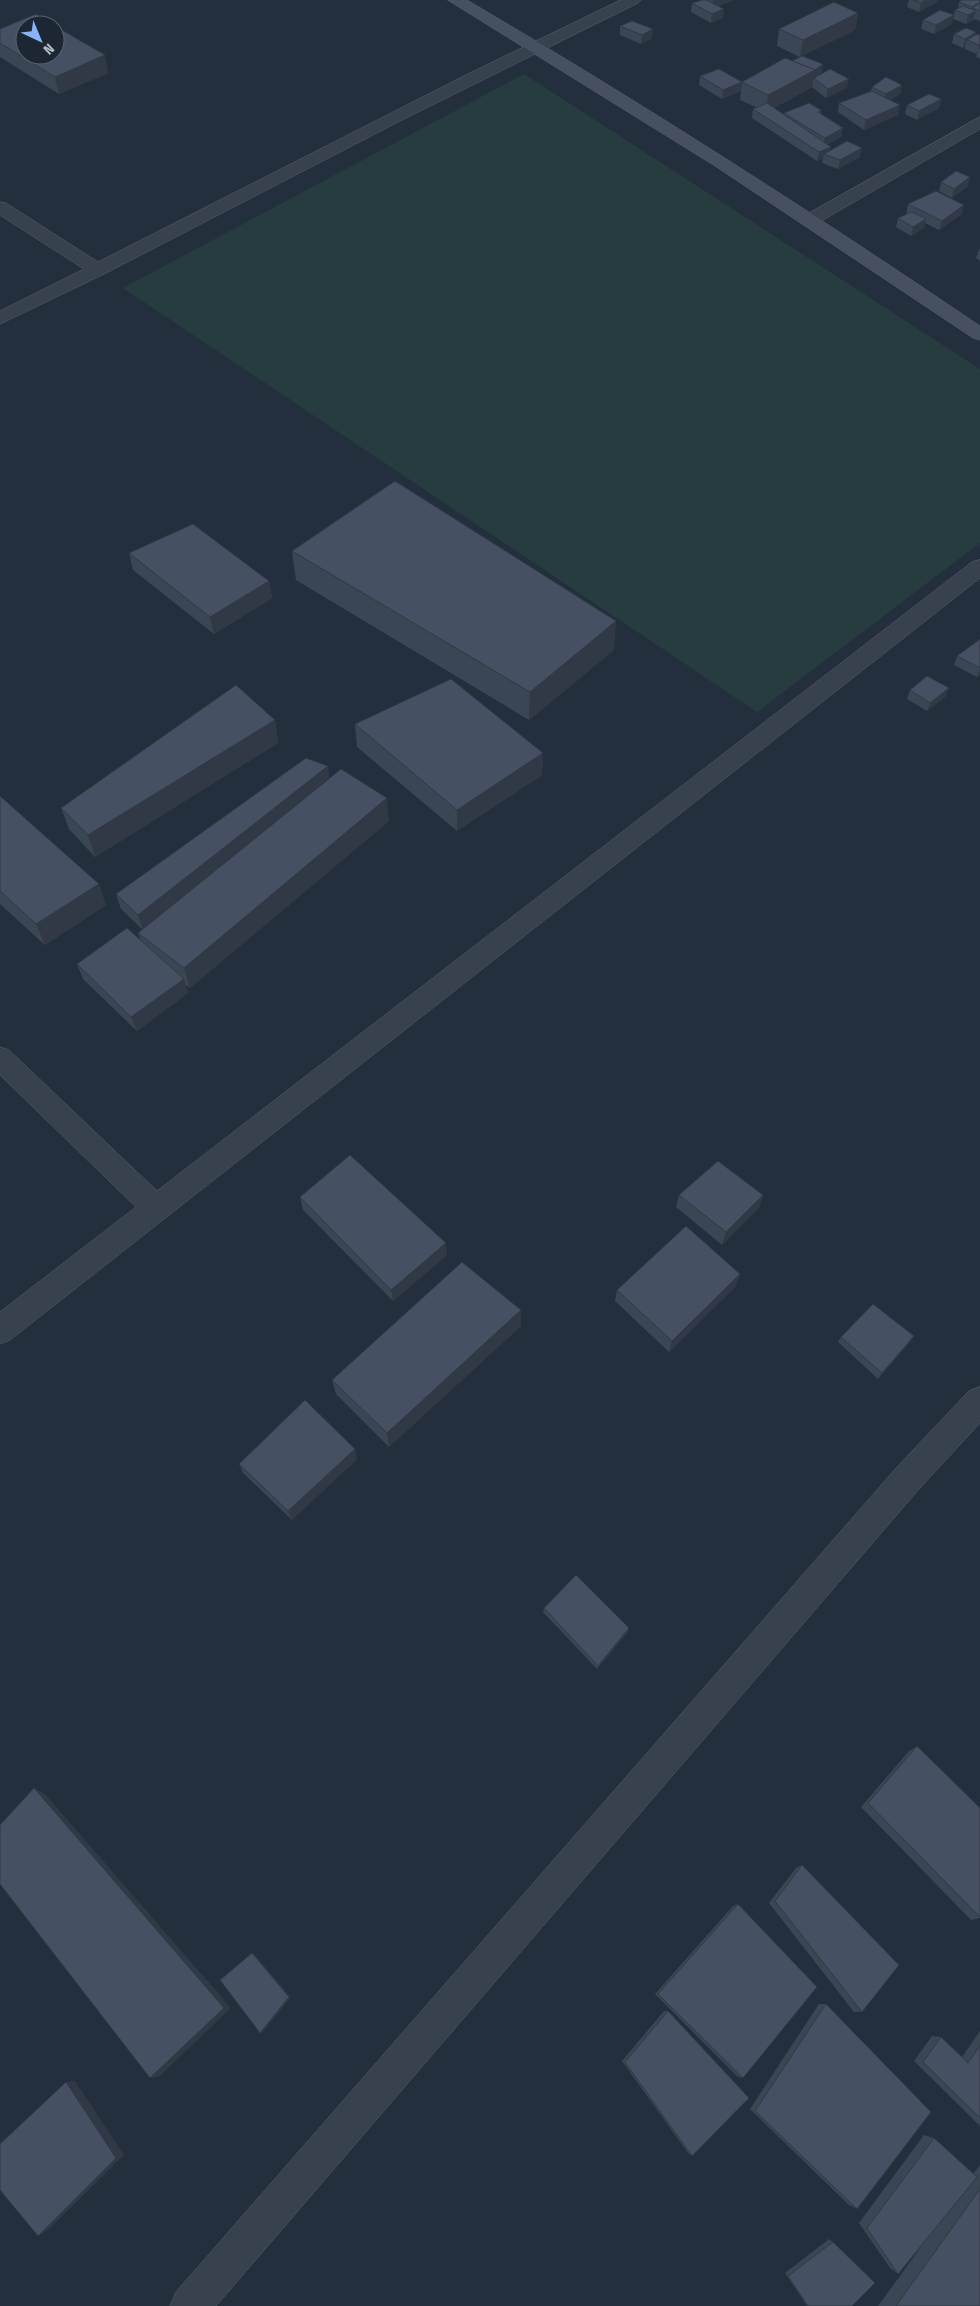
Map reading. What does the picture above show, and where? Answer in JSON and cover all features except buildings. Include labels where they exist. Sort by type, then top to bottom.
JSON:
[{"type":"main road","points":[[456,0],[535,46],[810,220],[980,334]]},
{"type":"street","points":[[0,318],[98,270],[535,46],[633,0]]},
{"type":"street","points":[[810,220],[980,122]]},
{"type":"street","points":[[0,207],[98,270]]},
{"type":"street","points":[[0,1330],[980,567]]},
{"type":"street","points":[[0,1058],[156,1208]]},
{"type":"street","points":[[190,2306],[895,1493],[980,1401]]},
{"type":"green space","points":[[524,74],[980,369],[980,543],[757,712],[123,288]]}]
